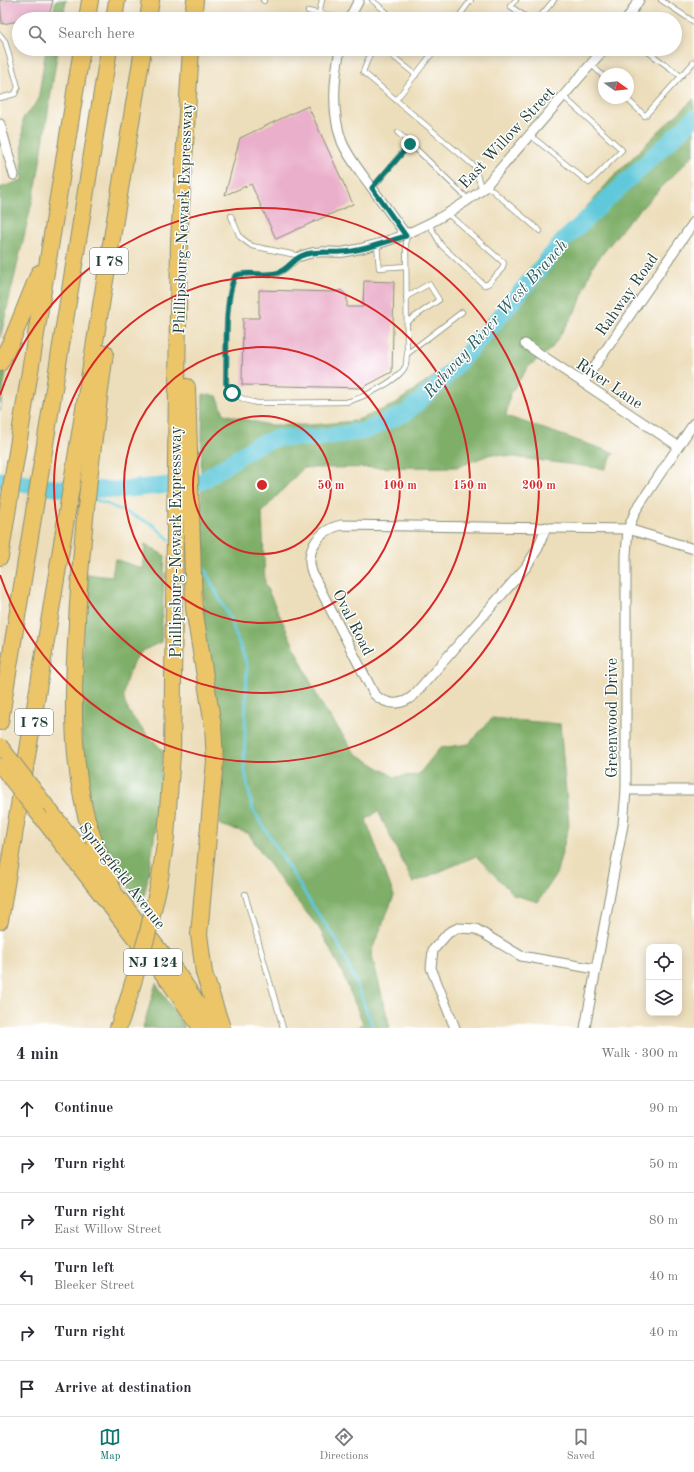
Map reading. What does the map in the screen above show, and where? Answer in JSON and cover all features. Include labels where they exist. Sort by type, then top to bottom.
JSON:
[{"type":"highway","points":[[88,12],[90,0]]},
{"type":"highway","points":[[115,12],[117,0]]},
{"type":"highway","points":[[149,12],[151,0]]},
{"type":"highway","points":[[194,12],[195,0]]},
{"type":"highway","points":[[0,557],[3,512],[11,489],[81,56]]},
{"type":"highway","name":"I 78","points":[[0,722],[108,56]]},
{"type":"highway","points":[[113,890],[88,825],[79,780],[75,745],[75,661],[83,524],[82,474],[112,295],[117,210],[142,56]]},
{"type":"highway","name":"Phillipsburg-Newark Expressway","points":[[118,1028],[143,951],[159,884],[166,837],[172,761],[175,563],[183,475],[187,376],[179,274],[191,56]]},
{"type":"highway","points":[[0,362],[12,340],[50,245]]},
{"type":"highway","name":"I 78","points":[[0,921],[66,523],[82,474]]},
{"type":"highway","points":[[183,475],[196,624],[212,726],[215,761],[213,794],[200,905],[200,947],[204,973],[222,1028]]},
{"type":"highway","points":[[122,1028],[127,1003]]},
{"type":"main road","name":"Springfield Avenue","points":[[0,745],[186,984],[215,1028]]},
{"type":"main road","name":"Springfield Avenue","points":[[0,766],[169,983],[200,1028]]},
{"type":"street","points":[[353,12],[359,0]]},
{"type":"street","points":[[632,12],[640,0]]},
{"type":"street","points":[[339,56],[335,82],[334,103],[337,124],[343,143],[372,188],[406,236]]},
{"type":"street","name":"East Willow Street","points":[[301,256],[319,252],[341,252],[406,236],[448,214],[469,200],[484,188],[598,56]]},
{"type":"street","points":[[0,124],[14,175]]},
{"type":"street","name":"Rahway Road","points":[[583,383],[694,222]]},
{"type":"street","name":"River Lane","points":[[525,344],[678,446]]},
{"type":"street","name":"Greenwood Drive","points":[[585,1028],[623,825],[626,790],[626,555],[628,529],[636,510],[694,423]]},
{"type":"street","name":"Oval Road","points":[[546,527],[538,548],[526,567],[414,695],[404,702],[396,703],[381,699],[374,694],[312,572],[310,558],[312,547],[321,535],[333,527],[341,525],[546,527],[628,529],[694,549]]},
{"type":"street","points":[[626,790],[694,790]]},
{"type":"street","points":[[455,1028],[431,968],[433,950],[448,933],[458,928],[476,929],[521,956],[596,969]]},
{"type":"lane","points":[[319,12],[322,0]]},
{"type":"lane","points":[[372,0],[385,11]]},
{"type":"lane","points":[[462,12],[471,0]]},
{"type":"lane","points":[[516,0],[510,6],[519,12]]},
{"type":"lane","points":[[544,12],[554,0]]},
{"type":"lane","points":[[661,0],[679,12]]},
{"type":"lane","points":[[308,11],[314,12]]},
{"type":"lane","points":[[682,14],[694,22]]},
{"type":"lane","points":[[0,35],[5,41],[18,87],[15,94],[0,98]]},
{"type":"lane","points":[[369,56],[363,72],[474,166],[484,188],[540,231]]},
{"type":"lane","points":[[393,56],[416,75]]},
{"type":"lane","points":[[396,100],[430,56]]},
{"type":"lane","points":[[654,56],[681,76]]},
{"type":"lane","points":[[632,104],[645,116],[694,62]]},
{"type":"lane","points":[[591,64],[598,71]]},
{"type":"lane","points":[[530,135],[589,183],[622,150],[564,96]]},
{"type":"lane","points":[[398,133],[469,200]]},
{"type":"lane","points":[[372,188],[410,144]]},
{"type":"lane","points":[[429,224],[441,245],[484,285],[488,284],[502,269],[504,263],[448,214]]},
{"type":"lane","points":[[231,216],[240,237],[252,246],[301,256]]},
{"type":"lane","points":[[301,256],[288,268],[278,273],[242,273],[235,276],[231,286],[226,383],[232,393],[245,400],[257,403],[346,402],[359,398],[396,377],[405,366],[407,354],[406,236]]},
{"type":"lane","points":[[377,244],[379,268],[406,266]]},
{"type":"lane","points":[[406,297],[429,284],[439,300],[406,322]]},
{"type":"lane","points":[[407,354],[462,312]]},
{"type":"lane","points":[[245,894],[283,1028]]},
{"type":"green space","points":[[56,0],[66,0],[64,12],[53,12]]},
{"type":"green space","points":[[45,56],[57,56],[37,181],[0,338],[0,188],[22,180],[23,118],[38,101]]},
{"type":"green space","points":[[694,99],[694,154],[626,224],[592,267],[578,307],[552,348],[528,367],[510,394],[506,416],[614,453],[605,469],[491,454],[458,467],[303,468],[262,512],[265,584],[320,702],[355,753],[394,777],[418,775],[440,748],[469,744],[492,718],[560,724],[569,825],[556,875],[538,902],[514,895],[476,856],[413,883],[378,811],[366,820],[394,896],[371,952],[390,1028],[358,1028],[363,1023],[342,972],[319,928],[284,885],[248,833],[220,825],[221,781],[204,637],[201,472],[203,394],[217,396],[224,414],[268,425],[312,425],[355,421],[393,405],[432,378],[467,349],[613,177],[661,129]]},
{"type":"green space","points":[[0,364],[6,372],[0,411]]},
{"type":"green space","points":[[145,544],[165,556],[161,642],[146,649],[138,656],[128,674],[124,694],[124,700],[130,713],[140,727],[163,751],[156,828],[142,905],[122,879],[95,829],[83,767],[80,705],[86,574],[112,577],[115,559],[143,569]]},
{"type":"green space","points":[[156,983],[185,1028],[143,1028]]},
{"type":"building","points":[[0,0],[53,0],[50,12],[12,12],[12,22],[2,24]]},
{"type":"building","points":[[308,106],[353,204],[276,239],[251,184],[225,195],[240,138]]},
{"type":"building","points":[[364,281],[394,282],[392,372],[362,388],[242,385],[243,318],[259,318],[259,290],[335,292],[341,290],[347,296],[347,307],[363,307]]},
{"type":"waterway","name":"Rahway River West Branch","points":[[0,480],[56,488],[118,490],[201,482],[255,446],[277,438],[316,438],[365,431],[406,413],[441,382],[490,328],[563,241],[694,118]]},
{"type":"waterway","name":"Rahway River West Branch","points":[[56,488],[66,492]]},
{"type":"waterway","points":[[93,499],[152,524],[170,540]]},
{"type":"waterway","points":[[199,564],[205,570],[230,619],[247,665],[244,766],[252,808],[312,905],[336,939],[357,985],[373,1028]]},
{"type":"route","points":[[232,393],[226,383],[229,303],[231,286],[235,276],[242,273],[278,273],[288,268],[301,256],[319,252],[341,252],[369,247],[406,236],[372,188],[410,144]]}]
